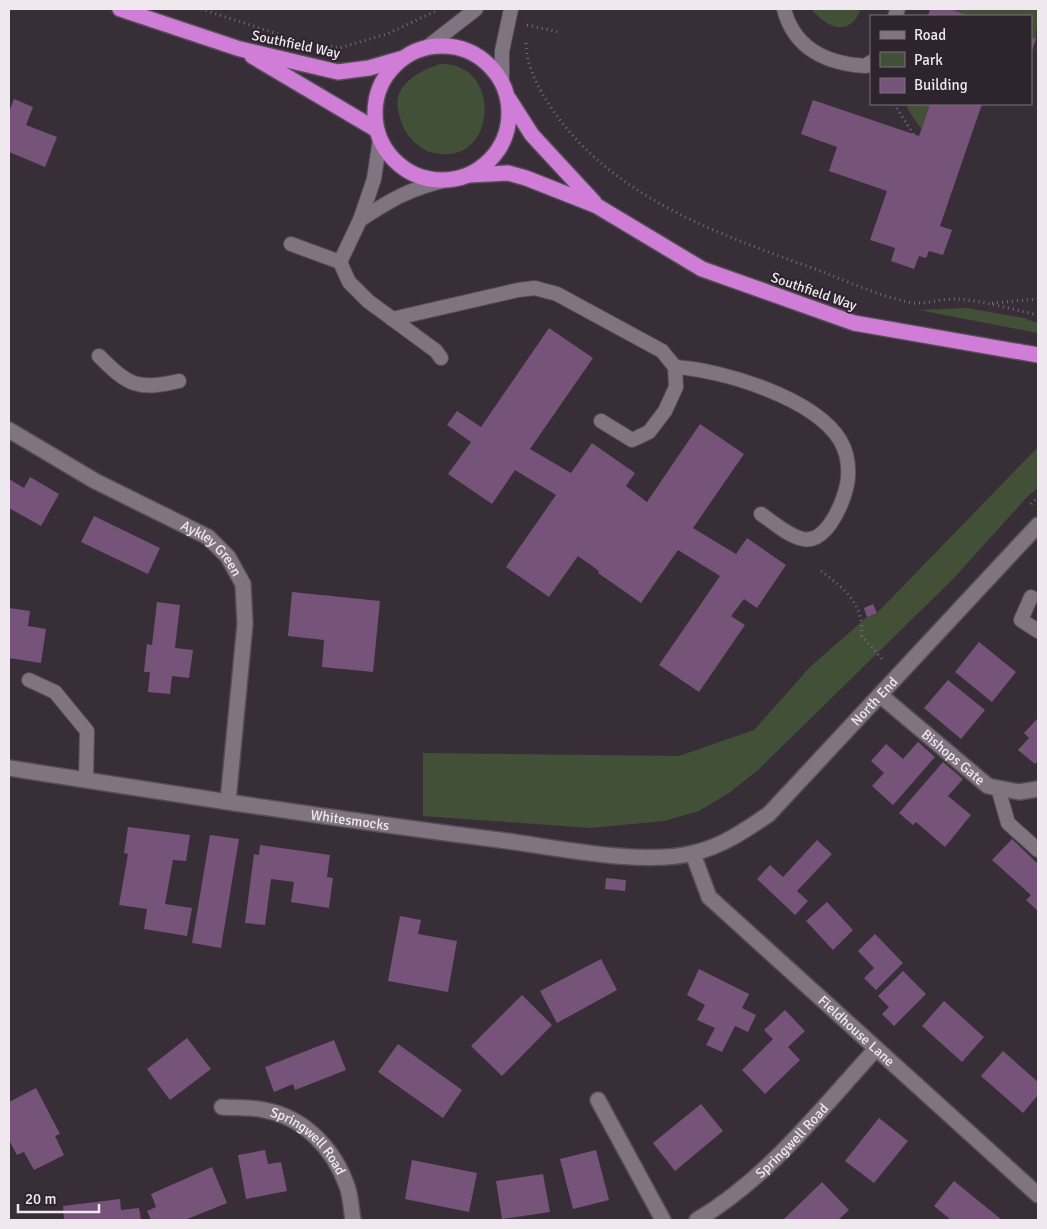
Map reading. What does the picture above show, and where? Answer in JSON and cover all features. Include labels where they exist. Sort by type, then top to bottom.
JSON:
[{"type":"highway","name":"Southfield Way","points":[[120,9],[240,49],[338,72],[369,68],[404,58]]},
{"type":"highway","points":[[450,47],[465,50],[486,62],[502,81],[508,98],[509,108],[505,136],[491,160],[469,175],[447,180],[428,179],[408,171],[394,160],[379,134],[375,113],[378,95],[390,71],[404,58],[426,48],[450,47]]},
{"type":"highway","name":"Southfield Way","points":[[240,49],[379,134]]},
{"type":"highway","name":"Southfield Way","points":[[508,98],[532,136],[597,206]]},
{"type":"highway","name":"Southfield Way","points":[[469,175],[508,173],[526,178],[597,206],[702,269],[854,323],[1038,354]]},
{"type":"street","name":"Aykley Green","points":[[9,430],[95,481],[208,536],[228,557],[243,584],[245,624],[228,801]]},
{"type":"street","name":"North End","points":[[693,854],[745,831],[769,814],[1038,526]]},
{"type":"street","name":"Bishops Gate","points":[[880,695],[988,786],[1019,792],[1038,790]]},
{"type":"street","name":"Whitesmocks","points":[[9,768],[423,830],[620,855],[659,857],[693,854]]},
{"type":"street","name":"Fieldhouse Lane","points":[[693,854],[709,897],[875,1050],[1038,1195]]},
{"type":"street","name":"Springwell Road","points":[[697,1220],[738,1193],[774,1160],[875,1050]]},
{"type":"street","points":[[598,1100],[663,1220]]},
{"type":"street","name":"Springwell Road","points":[[222,1106],[264,1110],[282,1115],[291,1118],[313,1134],[334,1156],[348,1187],[353,1220]]},
{"type":"lane","points":[[426,48],[476,9]]},
{"type":"lane","points":[[502,81],[502,51],[511,9]]},
{"type":"lane","points":[[784,9],[788,23],[811,51],[851,65],[866,66],[870,63]]},
{"type":"lane","points":[[340,262],[360,220],[374,179],[379,134]]},
{"type":"lane","points":[[360,220],[398,194],[447,180]]},
{"type":"lane","points":[[291,244],[340,262],[349,282],[368,301],[436,351],[441,358]]},
{"type":"lane","points":[[392,319],[494,294],[535,288],[557,294],[662,351],[675,367],[676,387],[665,411],[649,432],[632,440],[601,421]]},
{"type":"lane","points":[[99,356],[121,378],[136,385],[160,386],[179,381]]},
{"type":"lane","points":[[675,367],[716,372],[737,378],[787,399],[809,410],[826,422],[840,440],[848,456],[848,478],[844,498],[831,523],[819,536],[804,539],[781,528],[761,514]]},
{"type":"lane","points":[[1031,598],[1021,620],[1038,632]]},
{"type":"lane","points":[[29,680],[54,692],[87,731],[86,780]]},
{"type":"lane","points":[[998,788],[1008,823],[1038,850]]},
{"type":"path","points":[[201,9],[286,36]]},
{"type":"path","points":[[321,44],[339,48],[358,44],[413,23],[440,9]]},
{"type":"path","points":[[529,17],[526,25],[527,53],[531,73],[558,117],[573,138],[601,165],[643,196],[698,223],[774,254],[910,303],[955,299],[989,303],[1038,315]]},
{"type":"path","points":[[526,25],[559,32]]},
{"type":"path","points":[[895,105],[914,135]]},
{"type":"path","points":[[989,303],[1038,299]]},
{"type":"path","points":[[821,571],[847,591],[862,621],[862,636],[877,654]]},
{"type":"green space","points":[[811,9],[861,9],[850,24],[838,27],[824,21]]},
{"type":"green space","points":[[950,9],[1038,9],[1036,39],[1032,37],[1032,15],[968,15]]},
{"type":"green space","points":[[440,64],[460,67],[474,78],[482,93],[485,110],[482,127],[473,142],[460,152],[432,153],[415,143],[407,134],[398,109],[400,92],[404,85],[417,74]]},
{"type":"green space","points":[[906,105],[930,105],[921,129]]},
{"type":"green space","points":[[967,308],[1024,318],[1038,323],[1038,333],[919,310]]},
{"type":"green space","points":[[1038,447],[1038,488],[1028,496],[953,579],[758,770],[729,793],[699,811],[664,821],[590,828],[423,816],[423,753],[679,756],[754,730],[810,667],[867,617],[877,613]]},
{"type":"building","points":[[930,9],[950,9],[967,15],[928,15]]},
{"type":"building","points":[[1032,37],[1036,39],[1032,51]]},
{"type":"building","points":[[14,99],[33,107],[26,125],[57,137],[45,167],[9,152],[9,112]]},
{"type":"building","points":[[813,100],[919,136],[930,105],[982,105],[940,226],[952,230],[943,255],[929,251],[926,258],[919,256],[914,269],[891,261],[895,248],[870,240],[887,191],[829,171],[837,147],[801,134]]},
{"type":"building","points":[[549,328],[593,358],[530,449],[571,473],[592,443],[635,473],[626,486],[647,502],[700,424],[744,454],[693,528],[736,554],[747,538],[786,565],[757,608],[744,599],[731,616],[745,625],[699,692],[659,665],[720,576],[678,550],[641,603],[598,573],[599,571],[578,556],[549,597],[506,567],[556,495],[515,470],[492,504],[448,474],[471,442],[447,425],[457,411],[481,427]]},
{"type":"building","points":[[30,477],[59,494],[41,526],[9,508],[9,479],[24,488]]},
{"type":"building","points":[[94,516],[160,548],[148,574],[81,542]]},
{"type":"building","points":[[292,592],[380,601],[373,672],[322,667],[324,640],[288,636]]},
{"type":"building","points":[[157,602],[180,605],[175,648],[193,650],[189,678],[172,676],[170,694],[148,692],[150,672],[144,672],[147,644],[152,645]]},
{"type":"building","points":[[873,604],[877,613],[867,617],[864,608]]},
{"type":"building","points":[[9,608],[30,611],[28,626],[46,629],[41,663],[9,658]]},
{"type":"building","points":[[979,642],[1016,672],[992,702],[955,672]]},
{"type":"building","points":[[948,680],[985,710],[961,739],[924,708]]},
{"type":"building","points":[[1038,718],[1038,761],[1035,764],[1018,750],[1029,738],[1024,733]]},
{"type":"building","points":[[918,742],[935,757],[893,805],[872,786],[884,773],[871,761],[886,744],[903,759]]},
{"type":"building","points":[[943,762],[963,779],[948,796],[971,815],[945,847],[916,822],[913,825],[899,813]]},
{"type":"building","points":[[128,827],[190,835],[186,861],[173,860],[165,904],[192,908],[187,936],[144,929],[147,909],[119,905],[128,854],[124,853]]},
{"type":"building","points":[[210,835],[239,839],[221,948],[192,943]]},
{"type":"building","points":[[1012,839],[1038,864],[1038,911],[1026,900],[1031,895],[992,860]]},
{"type":"building","points":[[817,840],[832,854],[797,891],[808,901],[795,915],[757,879],[770,865],[783,877]]},
{"type":"building","points":[[260,845],[330,855],[327,877],[333,878],[329,908],[291,902],[294,882],[271,879],[265,925],[245,923],[254,854],[259,855]]},
{"type":"building","points":[[606,878],[626,880],[625,891],[605,889]]},
{"type":"building","points":[[827,902],[853,930],[833,950],[806,921]]},
{"type":"building","points":[[400,916],[421,920],[418,934],[457,941],[448,992],[388,981]]},
{"type":"building","points":[[875,934],[903,963],[876,990],[864,978],[874,968],[858,951]]},
{"type":"building","points":[[601,959],[617,990],[557,1023],[540,991]]},
{"type":"building","points":[[699,969],[749,994],[742,1008],[756,1015],[748,1032],[735,1026],[722,1052],[706,1045],[715,1028],[697,1020],[705,1005],[687,995]]},
{"type":"building","points":[[903,971],[926,994],[894,1026],[882,1014],[889,1007],[878,996]]},
{"type":"building","points":[[522,995],[552,1025],[502,1076],[471,1046]]},
{"type":"building","points":[[944,1001],[984,1037],[962,1062],[922,1026]]},
{"type":"building","points":[[785,1010],[805,1031],[788,1047],[800,1060],[765,1094],[742,1070],[773,1039],[764,1030]]},
{"type":"building","points":[[187,1038],[211,1069],[170,1100],[147,1069]]},
{"type":"building","points":[[334,1040],[346,1070],[295,1090],[293,1084],[274,1092],[265,1067]]},
{"type":"building","points":[[398,1044],[462,1090],[443,1118],[378,1072]]},
{"type":"building","points":[[1003,1051],[1038,1082],[1038,1095],[1023,1113],[981,1076]]},
{"type":"building","points":[[36,1088],[60,1134],[55,1136],[64,1155],[34,1170],[24,1152],[17,1155],[9,1140],[9,1102]]},
{"type":"building","points":[[701,1104],[723,1131],[675,1171],[653,1143]]},
{"type":"building","points":[[879,1118],[908,1141],[874,1183],[845,1161]]},
{"type":"building","points":[[265,1150],[268,1164],[281,1162],[287,1191],[246,1199],[238,1155]]},
{"type":"building","points":[[596,1150],[609,1200],[573,1209],[560,1159]]},
{"type":"building","points":[[412,1160],[477,1173],[469,1212],[405,1199]]},
{"type":"building","points":[[212,1167],[227,1203],[185,1220],[151,1220],[147,1211],[156,1207],[151,1194]]},
{"type":"building","points":[[543,1174],[550,1212],[502,1219],[496,1181]]},
{"type":"building","points":[[954,1181],[1002,1220],[951,1220],[934,1206]]},
{"type":"building","points":[[822,1182],[849,1210],[838,1220],[783,1220]]},
{"type":"building","points":[[120,1199],[121,1210],[139,1208],[141,1220],[64,1220],[63,1206]]}]
